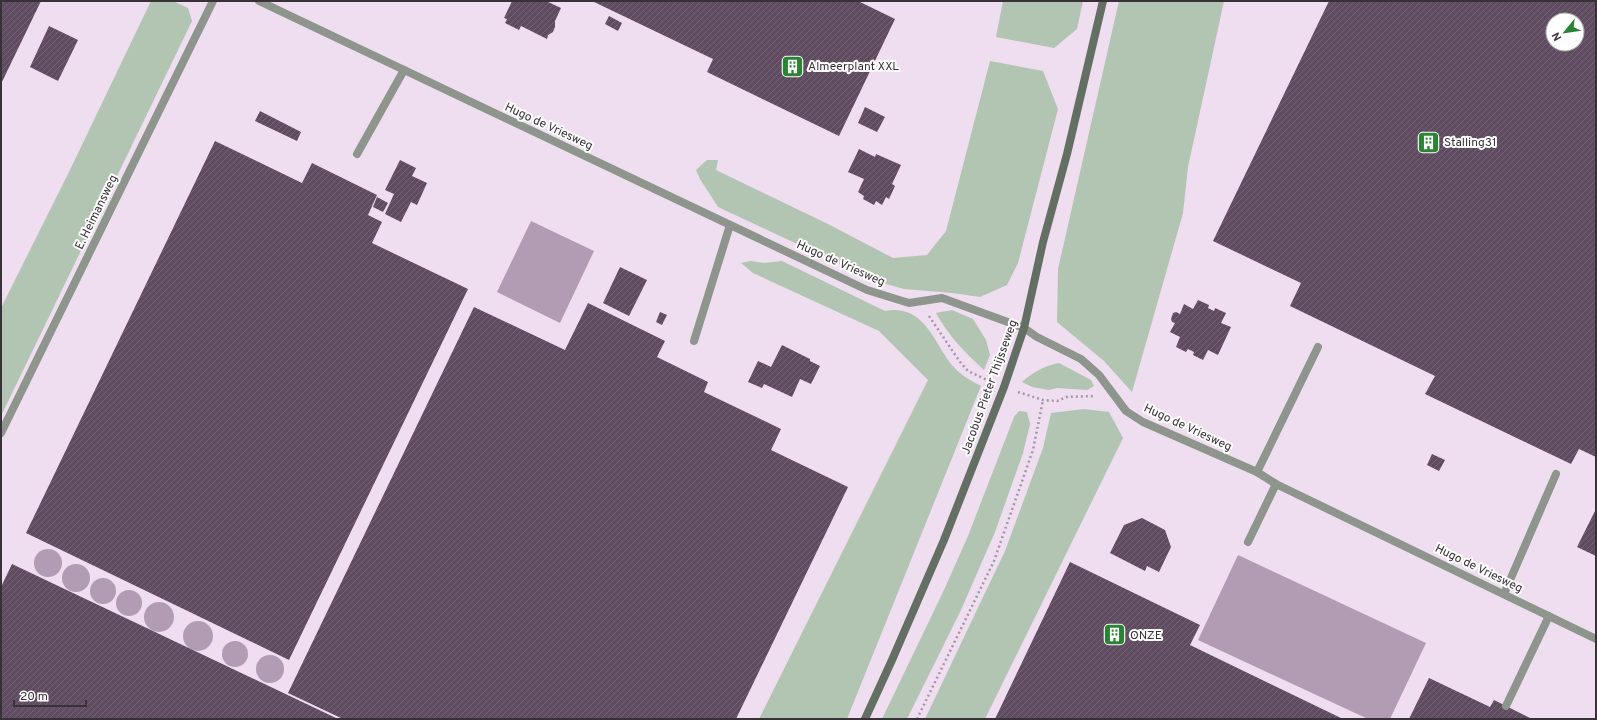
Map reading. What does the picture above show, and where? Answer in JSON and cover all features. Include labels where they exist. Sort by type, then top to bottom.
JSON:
[{"type":"street","name":"E. Heimansweg","points":[[1,433],[213,1]]},
{"type":"street","name":"Hugo de Vriesweg","points":[[259,1],[867,290],[909,303],[942,298],[1024,328],[1037,337],[1081,359],[1099,375],[1126,411],[1143,422],[1257,472],[1276,484],[1596,639]]},
{"type":"street","name":"Jacobus Pieter Thijsseweg","points":[[865,719],[944,540],[1004,387],[1024,328],[1043,242],[1067,154],[1103,1]]},
{"type":"street","points":[[357,154],[404,70]]},
{"type":"street","points":[[694,341],[730,225]]},
{"type":"street","points":[[1257,472],[1318,347]]},
{"type":"street","points":[[1504,594],[1556,474]]},
{"type":"street","points":[[1248,542],[1276,484]]},
{"type":"street","points":[[1506,706],[1549,616]]},
{"type":"path","points":[[917,719],[994,561],[1033,450],[1042,400]]},
{"type":"green space","points":[[151,1],[173,1],[188,8],[192,21],[1,416],[1,308],[69,172]]},
{"type":"green space","points":[[1003,1],[1083,1],[1077,29],[1054,48],[996,37]]},
{"type":"green space","points":[[1119,1],[1224,1],[1188,167],[1183,213],[1132,392],[1104,361],[1057,322],[1058,269]]},
{"type":"green space","points":[[990,61],[1043,71],[1058,109],[1018,263],[1007,285],[980,297],[904,289],[876,281],[718,207],[696,170],[707,160],[718,160],[716,170],[828,224],[893,258],[927,255],[946,231]]},
{"type":"green space","points":[[751,261],[764,263],[782,261],[885,311],[898,310],[909,313],[918,318],[926,326],[954,368],[965,377],[981,386],[847,719],[759,719],[928,380],[879,331],[753,273],[741,263]]},
{"type":"green space","points":[[952,310],[973,319],[986,340],[990,355],[984,370],[957,343],[936,313]]},
{"type":"green space","points":[[1059,363],[1091,380],[1094,386],[1087,390],[1057,388],[1049,390],[1032,387],[1022,382],[1039,370]]},
{"type":"green space","points":[[1084,409],[1109,412],[1123,438],[985,719],[925,719],[1005,551],[1043,448],[1051,413]]},
{"type":"green space","points":[[1019,411],[1027,412],[1030,424],[1023,453],[995,532],[961,610],[907,719],[882,719],[944,590],[968,536],[1014,417]]},
{"type":"shaded area","points":[[531,221],[594,251],[560,323],[497,292]]},
{"type":"shaded area","points":[[48,549],[58,553],[62,563],[58,573],[48,577],[38,573],[34,563],[38,553]]},
{"type":"shaded area","points":[[1238,555],[1426,643],[1390,719],[1368,719],[1198,640]]},
{"type":"shaded area","points":[[76,564],[86,568],[90,578],[86,588],[76,592],[66,588],[62,578],[66,568]]},
{"type":"shaded area","points":[[103,578],[112,582],[116,591],[112,600],[103,604],[94,600],[90,591],[94,582]]},
{"type":"shaded area","points":[[129,590],[138,594],[142,603],[138,612],[129,616],[120,612],[116,603],[120,594]]},
{"type":"shaded area","points":[[159,602],[165,603],[173,611],[173,623],[165,631],[159,632],[153,631],[145,623],[144,617],[145,611],[153,603]]},
{"type":"shaded area","points":[[198,621],[208,626],[213,636],[208,646],[198,651],[188,646],[183,636],[188,626]]},
{"type":"shaded area","points":[[235,641],[244,645],[248,654],[244,663],[235,667],[226,663],[222,654],[226,645]]},
{"type":"shaded area","points":[[270,655],[280,659],[284,669],[280,679],[270,683],[260,679],[256,669],[260,659]]},
{"type":"building","points":[[1,1],[41,1],[1,84]]},
{"type":"building","points":[[512,1],[546,1],[561,8],[555,21],[553,32],[548,35],[547,39],[521,26],[519,30],[505,23],[507,19],[504,18]]},
{"type":"building","name":"Almeerplant XXL","points":[[592,1],[858,1],[895,19],[839,136],[707,72],[713,59]]},
{"type":"building","name":"Stalling31","points":[[1329,1],[1596,1],[1596,457],[1579,449],[1571,464],[1425,394],[1435,376],[1290,306],[1301,283],[1213,241]]},
{"type":"building","points":[[609,16],[622,23],[618,31],[605,24]]},
{"type":"building","points":[[49,26],[78,40],[58,81],[30,67]]},
{"type":"building","points":[[865,107],[885,117],[877,132],[858,123]]},
{"type":"building","points":[[260,111],[301,132],[297,141],[255,121]]},
{"type":"building","points":[[215,141],[302,183],[312,163],[377,195],[368,215],[382,222],[372,243],[468,289],[289,660],[26,533]]},
{"type":"building","points":[[859,149],[875,157],[876,154],[901,165],[892,184],[895,186],[889,199],[886,197],[882,205],[876,201],[874,205],[863,199],[864,196],[858,192],[864,179],[848,172]]},
{"type":"building","points":[[400,160],[416,168],[412,176],[427,183],[417,205],[411,202],[401,222],[385,214],[394,194],[385,190]]},
{"type":"building","points":[[377,197],[388,203],[383,212],[373,207]]},
{"type":"building","points":[[620,267],[647,280],[629,316],[603,303]]},
{"type":"building","points":[[1198,300],[1209,305],[1208,308],[1214,311],[1215,308],[1226,313],[1221,323],[1231,327],[1218,355],[1208,350],[1203,360],[1193,355],[1194,352],[1188,349],[1186,352],[1176,347],[1180,337],[1170,332],[1175,323],[1172,322],[1171,319],[1173,313],[1176,312],[1180,314],[1184,304],[1193,309]]},
{"type":"building","points":[[588,303],[665,341],[657,357],[708,382],[704,392],[781,429],[771,450],[848,487],[736,719],[343,719],[288,693],[474,307],[565,350]]},
{"type":"building","points":[[660,312],[667,315],[662,325],[656,322]]},
{"type":"building","points":[[782,345],[810,359],[810,361],[820,366],[811,384],[800,379],[792,397],[764,384],[762,388],[748,382],[758,361],[771,367]]},
{"type":"building","points":[[1432,454],[1445,460],[1439,471],[1427,465]]},
{"type":"building","points":[[1596,509],[1596,556],[1577,547]]},
{"type":"building","points":[[1142,518],[1165,530],[1171,547],[1159,572],[1147,566],[1145,571],[1110,553],[1124,525]]},
{"type":"building","name":"ONZE","points":[[1070,562],[1200,625],[1190,645],[1343,719],[995,719]]},
{"type":"building","points":[[12,564],[336,718],[1,719],[1,587]]},
{"type":"building","points":[[1429,678],[1490,707],[1494,700],[1532,719],[1409,719]]},
{"type":"place","name":"Almeerplant XXL","points":[[792,66]]},
{"type":"place","name":"Stalling31","points":[[1428,142]]},
{"type":"place","name":"ONZE","points":[[1115,635]]}]
